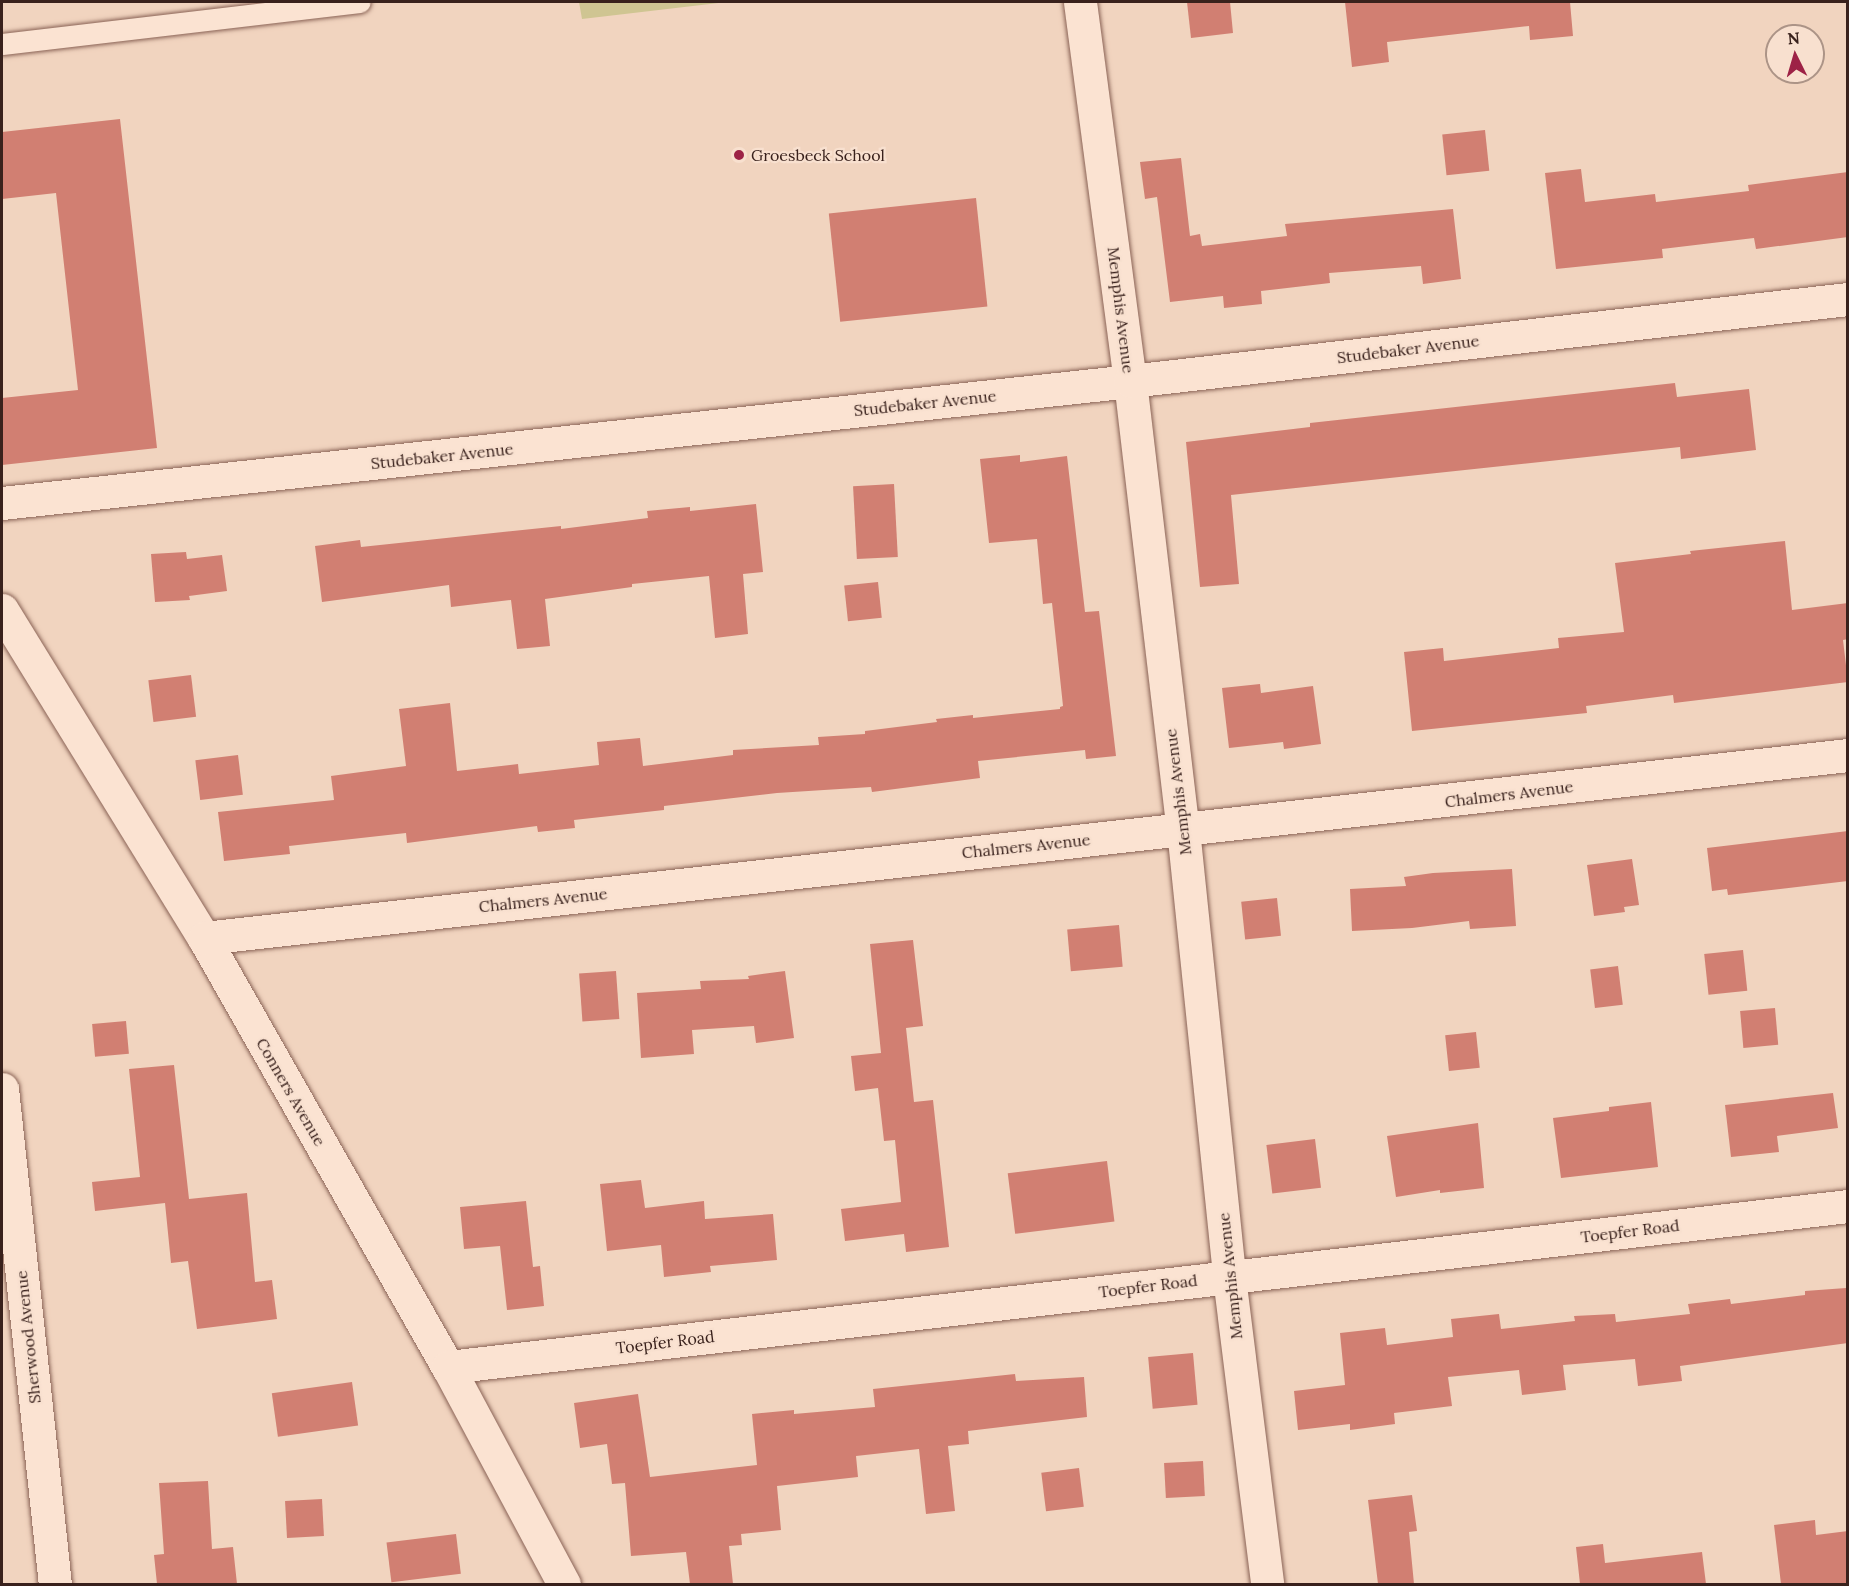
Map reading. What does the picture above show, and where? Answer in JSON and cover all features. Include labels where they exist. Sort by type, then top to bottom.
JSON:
[{"type":"street","name":"Memphis Avenue","points":[[1080,2],[1130,381],[1183,829],[1229,1277],[1267,1584]]},
{"type":"street","name":"Studebaker Avenue","points":[[2,503],[1130,381],[1848,299]]},
{"type":"street","name":"Conners Avenue","points":[[2,610],[204,938],[448,1367],[564,1584]]},
{"type":"street","name":"Chalmers Avenue","points":[[204,938],[1848,756]]},
{"type":"street","name":"Sherwood Avenue","points":[[2,1089],[55,1584]]},
{"type":"street","name":"Toepfer Road","points":[[448,1367],[1848,1206]]},
{"type":"lane","points":[[2,44],[360,2]]},
{"type":"shaded area","points":[[579,2],[727,2],[582,19]]},
{"type":"building","points":[[1187,2],[1230,2],[1233,33],[1191,38]]},
{"type":"building","points":[[1345,2],[1570,2],[1573,36],[1530,40],[1529,26],[1387,42],[1389,62],[1352,67]]},
{"type":"building","points":[[120,119],[157,448],[2,465],[2,398],[78,390],[56,193],[2,199],[2,132]]},
{"type":"building","points":[[1485,130],[1489,171],[1447,175],[1442,134]]},
{"type":"building","points":[[1181,158],[1190,236],[1200,234],[1202,246],[1287,236],[1285,224],[1453,209],[1461,279],[1423,284],[1421,266],[1329,273],[1330,283],[1261,291],[1262,304],[1224,308],[1223,296],[1170,302],[1157,197],[1145,199],[1140,162]]},
{"type":"building","points":[[1581,169],[1585,202],[1655,194],[1656,202],[1749,191],[1748,185],[1848,172],[1848,237],[1756,249],[1754,238],[1662,249],[1663,258],[1556,269],[1545,173]]},
{"type":"building","points":[[976,198],[987,306],[840,322],[829,213]]},
{"type":"building","points":[[1675,383],[1677,397],[1749,389],[1756,450],[1681,459],[1680,447],[1231,495],[1239,584],[1200,587],[1186,442],[1310,427],[1310,423]]},
{"type":"building","points":[[1020,455],[1020,462],[1067,456],[1085,612],[1099,611],[1116,756],[1086,759],[1085,750],[978,761],[980,778],[872,792],[871,787],[777,793],[664,806],[664,810],[574,820],[575,828],[538,832],[537,826],[407,843],[406,833],[289,846],[290,854],[224,861],[218,812],[334,800],[331,776],[406,766],[399,709],[450,703],[457,771],[518,764],[519,774],[599,765],[597,742],[640,738],[643,766],[733,755],[733,750],[819,745],[818,737],[865,734],[865,731],[937,722],[936,719],[973,715],[973,718],[1060,709],[1063,706],[1052,603],[1043,604],[1037,539],[989,543],[980,459]]},
{"type":"building","points":[[894,484],[898,557],[857,559],[853,486]]},
{"type":"building","points":[[756,504],[763,572],[743,574],[748,634],[715,638],[709,576],[632,584],[632,587],[545,599],[550,646],[517,649],[511,600],[451,607],[449,585],[322,602],[315,546],[360,540],[361,547],[561,526],[561,529],[648,518],[647,511],[690,507],[690,511]]},
{"type":"building","points":[[1785,541],[1792,610],[1848,603],[1848,639],[1843,640],[1848,682],[1674,703],[1673,695],[1586,706],[1587,713],[1412,731],[1404,652],[1443,648],[1444,661],[1559,648],[1558,638],[1624,632],[1615,563],[1691,554],[1690,551]]},
{"type":"building","points":[[186,552],[187,559],[222,555],[227,591],[189,596],[190,600],[155,602],[151,554]]},
{"type":"building","points":[[878,582],[882,618],[848,621],[844,586]]},
{"type":"building","points":[[191,675],[196,717],[153,722],[148,680]]},
{"type":"building","points":[[1260,684],[1261,693],[1313,686],[1321,744],[1284,749],[1283,742],[1229,748],[1222,688]]},
{"type":"building","points":[[238,755],[243,795],[200,800],[195,760]]},
{"type":"building","points":[[1848,831],[1848,881],[1728,895],[1727,889],[1712,891],[1707,848]]},
{"type":"building","points":[[1632,859],[1639,905],[1624,907],[1625,912],[1594,916],[1587,865]]},
{"type":"building","points":[[1512,869],[1516,926],[1470,929],[1469,921],[1412,928],[1352,931],[1350,889],[1406,886],[1404,877],[1433,873]]},
{"type":"building","points":[[1277,898],[1281,936],[1245,940],[1241,902]]},
{"type":"building","points":[[1119,925],[1123,967],[1071,971],[1067,930]]},
{"type":"building","points":[[913,940],[923,1026],[906,1028],[914,1102],[933,1100],[949,1247],[906,1252],[904,1234],[845,1241],[841,1209],[901,1202],[895,1140],[884,1141],[878,1088],[855,1091],[851,1056],[881,1053],[870,944]]},
{"type":"building","points":[[1743,950],[1747,991],[1708,995],[1704,954]]},
{"type":"building","points":[[1618,966],[1623,1005],[1595,1008],[1590,969]]},
{"type":"building","points":[[616,971],[619,1019],[582,1021],[579,974]]},
{"type":"building","points":[[785,971],[794,1038],[756,1043],[754,1026],[692,1030],[694,1054],[641,1058],[637,993],[701,989],[700,981],[749,979],[748,976]]},
{"type":"building","points":[[1775,1008],[1778,1045],[1743,1048],[1740,1011]]},
{"type":"building","points":[[126,1021],[129,1054],[95,1057],[92,1024]]},
{"type":"building","points":[[1476,1032],[1480,1068],[1449,1071],[1445,1035]]},
{"type":"building","points":[[174,1065],[189,1199],[247,1193],[255,1282],[272,1280],[277,1319],[197,1329],[188,1261],[171,1263],[165,1203],[95,1211],[92,1182],[140,1177],[129,1069]]},
{"type":"building","points":[[1833,1093],[1838,1128],[1777,1136],[1779,1152],[1731,1157],[1725,1105]]},
{"type":"building","points":[[1651,1102],[1658,1167],[1561,1178],[1553,1118],[1609,1111],[1609,1107]]},
{"type":"building","points":[[1478,1123],[1484,1188],[1440,1193],[1440,1190],[1396,1197],[1387,1136]]},
{"type":"building","points":[[1315,1139],[1321,1188],[1272,1194],[1266,1145]]},
{"type":"building","points":[[1107,1161],[1114,1222],[1015,1234],[1008,1173]]},
{"type":"building","points":[[641,1180],[645,1208],[704,1201],[705,1219],[773,1214],[777,1260],[710,1266],[711,1272],[664,1277],[661,1245],[607,1251],[600,1184]]},
{"type":"building","points":[[526,1201],[533,1267],[540,1266],[544,1306],[507,1310],[500,1246],[464,1249],[460,1207]]},
{"type":"building","points":[[1846,1288],[1848,1343],[1680,1366],[1682,1381],[1638,1386],[1635,1359],[1563,1365],[1566,1390],[1522,1395],[1519,1370],[1448,1377],[1452,1406],[1394,1413],[1395,1424],[1350,1430],[1350,1424],[1298,1430],[1294,1391],[1345,1385],[1340,1333],[1385,1328],[1387,1345],[1453,1337],[1451,1319],[1499,1314],[1501,1329],[1575,1321],[1574,1316],[1615,1314],[1616,1322],[1690,1314],[1688,1304],[1730,1299],[1731,1304],[1805,1295],[1805,1291]]},
{"type":"building","points":[[1193,1353],[1198,1405],[1153,1409],[1148,1357]]},
{"type":"building","points":[[1015,1374],[1016,1381],[1084,1377],[1087,1417],[968,1431],[969,1444],[948,1446],[955,1511],[926,1514],[919,1449],[856,1456],[858,1477],[777,1486],[781,1530],[741,1534],[742,1545],[729,1546],[733,1584],[690,1584],[686,1552],[631,1556],[625,1483],[612,1484],[607,1444],[580,1448],[574,1403],[638,1394],[650,1477],[757,1465],[752,1414],[794,1410],[794,1414],[875,1407],[873,1389]]},
{"type":"building","points":[[352,1382],[358,1426],[278,1437],[272,1393]]},
{"type":"building","points":[[1203,1461],[1205,1496],[1166,1498],[1164,1463]]},
{"type":"building","points":[[1079,1468],[1084,1507],[1046,1511],[1041,1473]]},
{"type":"building","points":[[208,1481],[212,1549],[233,1547],[237,1584],[157,1584],[154,1555],[164,1554],[159,1483]]},
{"type":"building","points":[[1412,1495],[1417,1531],[1409,1532],[1414,1584],[1378,1584],[1368,1500]]},
{"type":"building","points":[[322,1499],[324,1536],[287,1538],[285,1501]]},
{"type":"building","points":[[1815,1520],[1816,1535],[1848,1531],[1848,1584],[1781,1584],[1774,1525]]},
{"type":"building","points":[[456,1534],[461,1574],[391,1582],[387,1543]]},
{"type":"building","points":[[1603,1544],[1605,1563],[1702,1552],[1706,1584],[1580,1584],[1576,1547]]},
{"type":"place","name":"Groesbeck School","points":[[739,155]]}]
